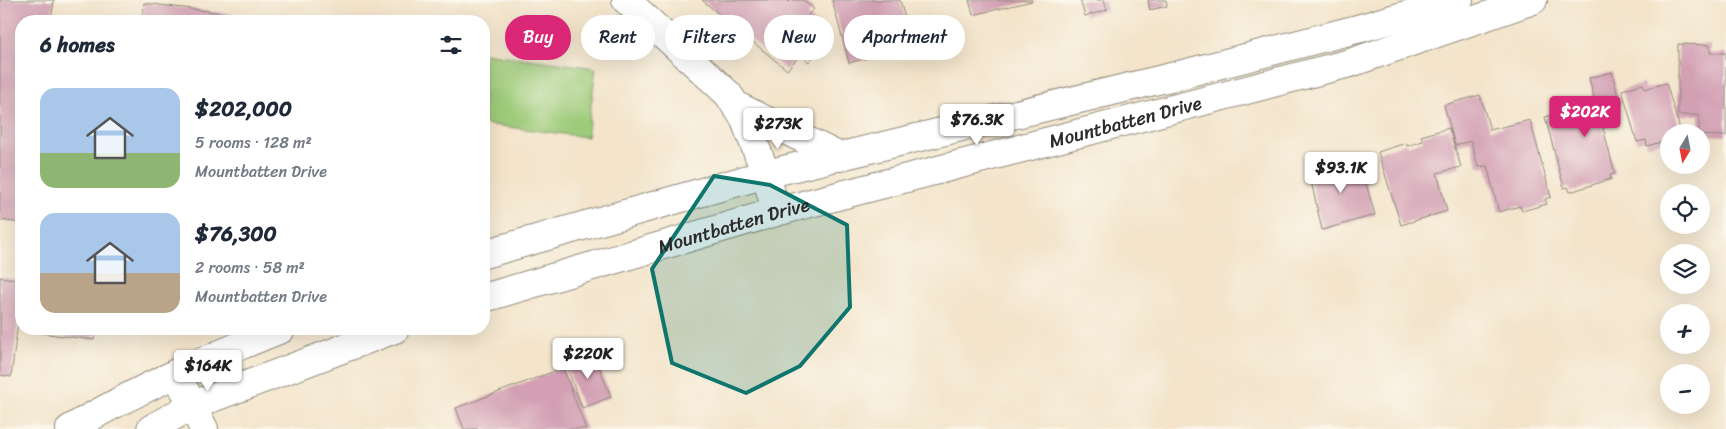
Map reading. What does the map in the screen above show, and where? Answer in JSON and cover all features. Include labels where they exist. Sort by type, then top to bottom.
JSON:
[{"type":"main road","points":[[626,0],[728,94],[744,118],[766,174],[776,212]]},
{"type":"main road","name":"Mountbatten Drive","points":[[490,252],[766,174],[1175,76],[1361,28],[1459,0]]},
{"type":"main road","name":"Mountbatten Drive","points":[[490,296],[776,212],[1350,63],[1533,0]]},
{"type":"main road","points":[[735,105],[840,157]]},
{"type":"main road","points":[[70,429],[96,413],[176,373],[266,335]]},
{"type":"main road","points":[[151,429],[191,406],[379,335]]},
{"type":"main road","points":[[176,373],[204,429]]},
{"type":"highlighted area","points":[[714,176],[770,185],[847,225],[850,307],[800,366],[746,393],[672,363],[652,269]]},
{"type":"green space","points":[[490,54],[505,56],[505,60],[536,60],[596,68],[587,137],[490,125]]},
{"type":"building","points":[[0,0],[54,0],[52,15],[15,15],[15,222],[0,220]]},
{"type":"building","points":[[702,0],[787,0],[789,2],[791,0],[803,0],[814,9],[808,15],[764,15],[764,51],[754,43],[754,15],[720,15]]},
{"type":"building","points":[[832,0],[900,0],[904,15],[844,15],[844,44]]},
{"type":"building","points":[[969,0],[1032,0],[1032,1],[973,15]]},
{"type":"building","points":[[1080,0],[1104,0],[1107,10],[1085,16]]},
{"type":"building","points":[[1148,0],[1166,0],[1167,6],[1150,10]]},
{"type":"building","points":[[144,3],[239,15],[143,15]]},
{"type":"building","points":[[1678,44],[1710,45],[1710,53],[1726,53],[1726,136],[1710,135],[1710,124],[1699,124],[1699,115],[1678,115]]},
{"type":"building","points":[[775,60],[796,60],[787,70]]},
{"type":"building","points":[[848,60],[860,60],[849,63]]},
{"type":"building","points":[[1612,72],[1620,104],[1602,109],[1607,127],[1603,128],[1615,174],[1610,175],[1611,179],[1570,192],[1568,187],[1564,188],[1545,117],[1573,109],[1574,112],[1596,107],[1589,78]]},
{"type":"building","points":[[1666,83],[1678,124],[1660,124],[1660,142],[1647,146],[1646,140],[1637,142],[1622,90],[1643,84],[1645,89]]},
{"type":"building","points":[[1480,95],[1490,130],[1530,120],[1551,197],[1545,199],[1547,204],[1522,211],[1520,206],[1499,212],[1487,166],[1478,167],[1471,141],[1455,145],[1444,105]]},
{"type":"building","points":[[1449,128],[1461,167],[1437,173],[1447,211],[1401,225],[1378,152],[1406,143],[1407,146],[1423,141],[1421,136]]},
{"type":"building","points":[[1359,159],[1375,215],[1322,230],[1309,172]]},
{"type":"building","points":[[0,277],[15,279],[16,335],[11,377],[0,375]]},
{"type":"building","points":[[56,335],[95,335],[94,340]]},
{"type":"building","points":[[593,351],[611,397],[582,408],[565,362]]},
{"type":"building","points":[[563,368],[586,429],[464,429],[456,408]]}]
